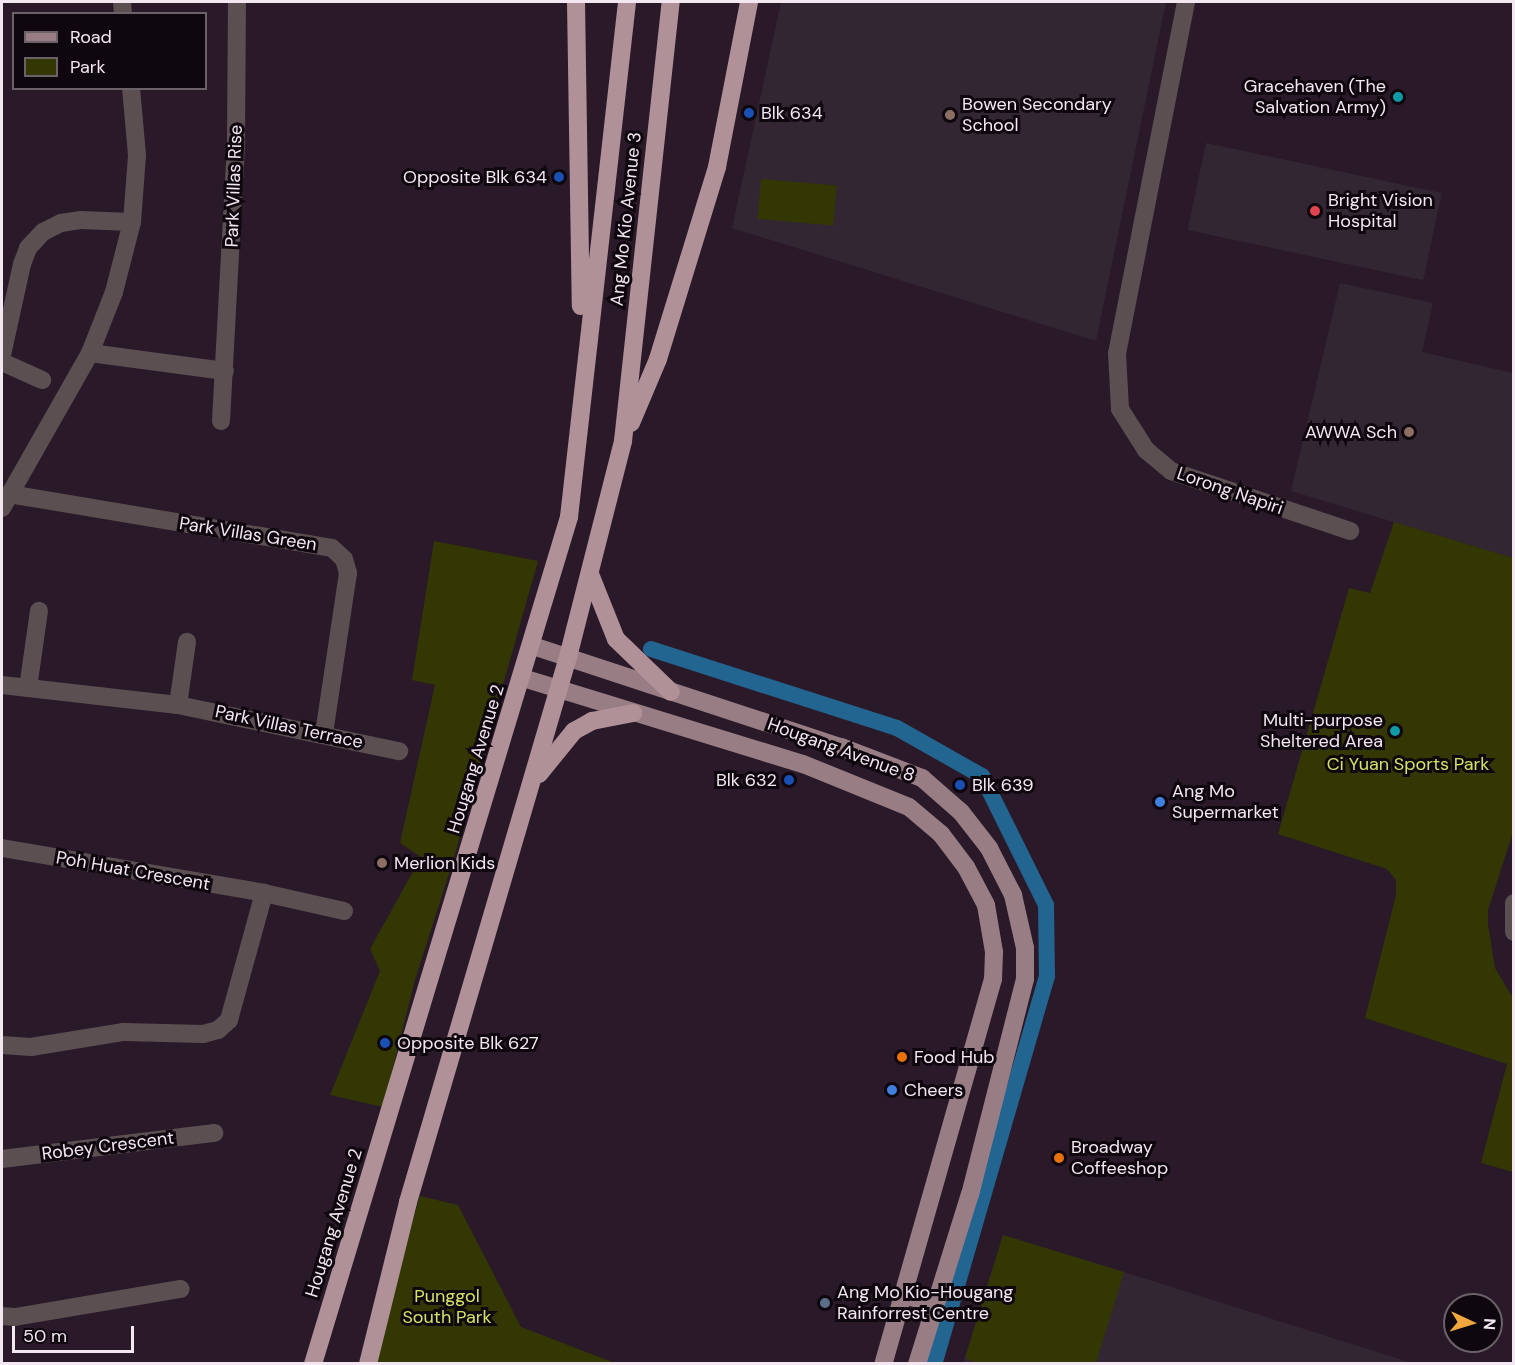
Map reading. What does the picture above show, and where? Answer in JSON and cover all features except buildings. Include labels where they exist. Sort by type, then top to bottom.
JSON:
[{"type":"highway","points":[[576,2],[583,366]]},
{"type":"highway","name":"Ang Mo Kio Avenue 3","points":[[583,366],[627,2]]},
{"type":"highway","name":"Ang Mo Kio Avenue 3","points":[[623,441],[670,2]]},
{"type":"highway","points":[[368,1364],[408,1202],[559,689],[623,441],[658,359],[717,167],[749,2]]},
{"type":"highway","name":"Hougang Avenue 2","points":[[313,1364],[533,646],[569,517],[578,456],[583,366]]},
{"type":"highway","points":[[590,574],[616,639],[672,692]]},
{"type":"highway","points":[[531,784],[574,731],[592,721],[633,713]]},
{"type":"main road","name":"Hougang Avenue 8","points":[[533,646],[841,747],[922,778],[961,812],[989,848],[1012,895],[1025,948],[1025,979],[970,1194],[917,1364]]},
{"type":"main road","name":"Hougang Avenue 8","points":[[523,678],[803,764],[909,807],[941,834],[966,867],[986,905],[994,952],[993,979],[883,1364]]},
{"type":"main road","points":[[903,1295],[936,1302]]},
{"type":"street","name":"Park Villas Rise","points":[[221,421],[236,140],[237,2]]},
{"type":"street","name":"Lorong Napiri","points":[[1186,2],[1130,284],[1116,378],[1120,409],[1146,450],[1171,471],[1350,531]]},
{"type":"street","points":[[5,501],[90,353],[114,292],[132,222],[137,155],[131,90]]},
{"type":"street","points":[[2,355],[22,264],[28,248],[43,232],[61,223],[80,220],[132,222]]},
{"type":"street","points":[[90,353],[225,371]]},
{"type":"street","points":[[2,362],[42,380]]},
{"type":"street","name":"Park Villas Green","points":[[5,501],[332,548],[344,559],[348,573],[324,733]]},
{"type":"street","points":[[28,688],[39,611]]},
{"type":"street","points":[[178,705],[188,642]]},
{"type":"street","name":"Park Villas Terrace","points":[[2,685],[178,705],[324,733],[399,751]]},
{"type":"street","name":"Poh Huat Crescent","points":[[2,848],[264,893],[344,911]]},
{"type":"street","points":[[2,1045],[30,1047],[124,1032],[203,1034],[218,1030],[229,1020],[264,893]]},
{"type":"street","points":[[1514,903],[1514,932]]},
{"type":"street","name":"Robey Crescent","points":[[2,1159],[214,1132]]},
{"type":"street","points":[[2,1316],[15,1317],[181,1289]]},
{"type":"shaded area","name":"Bowen Secondary School","points":[[781,2],[1166,2],[1096,341],[732,228]]},
{"type":"shaded area","name":"Bright Vision Hospital","points":[[1206,143],[1442,193],[1423,280],[1187,230]]},
{"type":"shaded area","name":"AWWA Sch","points":[[1340,283],[1433,303],[1422,352],[1513,373],[1513,558],[1291,491]]},
{"type":"shaded area","points":[[1003,1235],[1124,1272],[1412,1363],[963,1364]]},
{"type":"green space","points":[[761,179],[837,186],[833,225],[758,219]]},
{"type":"green space","name":"Ci Yuan Sports Park","points":[[1394,522],[1513,558],[1513,832],[1488,910],[1488,924],[1495,968],[1513,998],[1513,1172],[1481,1163],[1507,1064],[1365,1018],[1396,895],[1396,880],[1387,869],[1278,834],[1349,588],[1370,593]]},
{"type":"green space","points":[[434,541],[538,561],[453,861],[415,980],[383,1107],[330,1095],[380,971],[370,949],[421,857],[400,843],[435,685],[412,680]]},
{"type":"green space","name":"Punggol South Park","points":[[420,1196],[458,1205],[521,1327],[615,1363],[371,1364]]},
{"type":"green space","points":[[1003,1235],[1124,1272],[1096,1363],[981,1364],[965,1358]]},
{"type":"waterway","points":[[651,649],[897,728],[982,776],[1046,905],[1047,976],[934,1364]]},
{"type":"place","name":"Gracehaven (The Salvation Army)","points":[[1398,97]]},
{"type":"place","name":"Blk 634","points":[[749,113]]},
{"type":"place","name":"Bowen Secondary School","points":[[950,115]]},
{"type":"place","name":"Opposite Blk 634","points":[[559,177]]},
{"type":"place","name":"Bright Vision Hospital","points":[[1315,211]]},
{"type":"place","name":"AWWA Sch","points":[[1409,432]]},
{"type":"place","name":"Multi-purpose Sheltered Area","points":[[1395,731]]},
{"type":"place","name":"Blk 632","points":[[789,780]]},
{"type":"place","name":"Blk 639","points":[[960,785]]},
{"type":"place","name":"Ang Mo Supermarket","points":[[1160,802]]},
{"type":"place","name":"Merlion Kids","points":[[382,863]]},
{"type":"place","name":"Opposite Blk 627","points":[[385,1043]]},
{"type":"place","name":"Food Hub","points":[[902,1057]]},
{"type":"place","name":"Cheers","points":[[892,1090]]},
{"type":"place","name":"Broadway Coffeeshop","points":[[1059,1158]]},
{"type":"place","name":"Ang Mo Kio-Hougang Rainforrest Centre","points":[[825,1303]]}]
